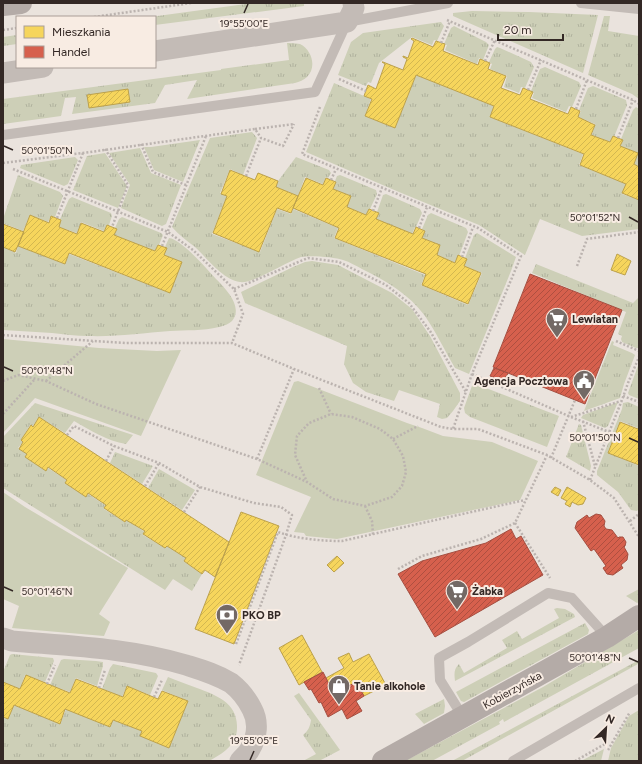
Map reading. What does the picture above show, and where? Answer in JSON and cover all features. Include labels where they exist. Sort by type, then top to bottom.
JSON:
[{"type":"street","points":[[3,6],[21,3]]},
{"type":"street","points":[[156,50],[350,13]]},
{"type":"street","points":[[3,73],[36,68]]},
{"type":"street","name":"Kobierzyńska","points":[[383,761],[607,637],[639,616]]},
{"type":"street","points":[[3,638],[12,641],[138,654],[170,660],[211,673],[232,684],[245,697],[254,712],[257,725],[255,738],[249,750],[240,761]]},
{"type":"lane","points":[[3,135],[315,92],[350,13],[448,3]]},
{"type":"lane","points":[[581,3],[639,9]]},
{"type":"lane","points":[[463,717],[440,680],[439,658],[548,593],[572,598],[607,637]]},
{"type":"lane","points":[[513,761],[639,688]]},
{"type":"path","points":[[101,16],[191,3]]},
{"type":"path","points":[[445,19],[633,100],[639,104]]},
{"type":"path","points":[[441,43],[450,21]]},
{"type":"path","points":[[3,30],[16,28]]},
{"type":"path","points":[[485,61],[495,40]]},
{"type":"path","points":[[528,90],[541,60]]},
{"type":"path","points":[[333,77],[366,91]]},
{"type":"path","points":[[576,109],[587,80]]},
{"type":"path","points":[[618,138],[633,100]]},
{"type":"path","points":[[321,105],[302,154],[478,228],[521,256],[472,374],[454,429]]},
{"type":"path","points":[[3,163],[255,128],[294,124],[283,146],[261,138],[255,128]]},
{"type":"path","points":[[162,246],[206,136]]},
{"type":"path","points":[[246,176],[261,138]]},
{"type":"path","points":[[141,144],[152,172],[186,185]]},
{"type":"path","points":[[105,149],[128,185],[112,227]]},
{"type":"path","points":[[57,218],[83,153]]},
{"type":"path","points":[[13,169],[168,232],[193,250],[234,289],[244,314],[232,343]]},
{"type":"path","points":[[331,180],[336,169]]},
{"type":"path","points":[[373,211],[382,188]]},
{"type":"path","points":[[419,228],[427,207]]},
{"type":"path","points":[[462,257],[473,226]]},
{"type":"path","points":[[577,266],[587,239],[639,232]]},
{"type":"path","points":[[234,289],[308,258],[339,262],[386,285],[409,302],[430,331],[466,392]]},
{"type":"path","points":[[3,335],[125,343],[232,343],[442,427],[454,429],[478,429],[547,455],[590,480],[614,498],[639,537]]},
{"type":"path","points":[[46,381],[94,341]]},
{"type":"path","points":[[616,341],[639,351]]},
{"type":"path","points":[[590,480],[639,357]]},
{"type":"path","points":[[257,459],[294,369]]},
{"type":"path","points":[[472,374],[609,432]]},
{"type":"path","points":[[3,381],[18,375],[46,381],[96,404],[257,459],[306,482],[333,499],[365,506],[392,497],[402,486],[406,472],[403,456],[393,439],[380,429],[352,417],[331,414],[308,423],[297,436],[295,455],[306,482]]},
{"type":"path","points":[[3,414],[36,379]]},
{"type":"path","points":[[319,388],[331,414]]},
{"type":"path","points":[[623,396],[639,402]]},
{"type":"path","points":[[552,458],[570,416],[575,400]]},
{"type":"path","points":[[570,416],[622,400]]},
{"type":"path","points":[[583,422],[595,466]]},
{"type":"path","points":[[67,435],[74,426],[114,446],[159,463],[200,486],[254,503],[281,507],[292,515],[245,648]]},
{"type":"path","points":[[393,439],[418,426]]},
{"type":"path","points":[[106,461],[114,446]]},
{"type":"path","points":[[398,569],[422,556],[481,539],[515,523],[547,455]]},
{"type":"path","points":[[145,486],[159,463]]},
{"type":"path","points":[[184,512],[200,486]]},
{"type":"path","points":[[236,644],[278,532],[286,535],[342,542],[525,500]]},
{"type":"path","points":[[365,506],[372,521],[373,535]]},
{"type":"path","points":[[630,521],[639,514]]},
{"type":"path","points":[[515,523],[552,582]]},
{"type":"path","points":[[47,684],[56,662]]},
{"type":"path","points":[[99,688],[106,667]]},
{"type":"path","points":[[154,697],[162,678]]},
{"type":"path","points":[[608,750],[631,710]]},
{"type":"path","points":[[575,761],[605,744]]},
{"type":"green space","points":[[253,3],[304,4],[304,6],[156,25],[156,16]]},
{"type":"green space","points":[[472,11],[598,15],[583,73],[453,16],[453,13]]},
{"type":"green space","points":[[604,16],[610,16],[608,31],[639,36],[639,99],[632,94],[588,75]]},
{"type":"green space","points":[[441,22],[444,26],[437,41],[434,40],[432,45],[412,37],[379,63],[371,83],[368,82],[366,86],[338,75],[351,42],[363,33]]},
{"type":"green space","points":[[454,26],[486,42],[489,45],[483,60],[479,58],[477,64],[445,50],[447,45],[444,44],[451,28]]},
{"type":"green space","points":[[16,35],[16,44],[3,46],[3,37]]},
{"type":"green space","points":[[287,43],[300,44],[308,50],[312,59],[312,68],[310,73],[307,77],[297,83],[187,99],[197,80],[165,85],[155,103],[72,114],[76,97],[65,98],[61,116],[3,124],[3,99],[289,60]]},
{"type":"green space","points":[[497,47],[531,62],[534,67],[525,88],[521,87],[519,93],[504,87],[507,76],[490,69],[492,64],[489,62]]},
{"type":"green space","points":[[545,67],[579,82],[581,86],[572,107],[569,106],[566,112],[532,98],[534,93],[531,91],[540,69]]},
{"type":"green space","points":[[416,75],[494,106],[490,117],[583,154],[579,165],[626,184],[622,194],[639,200],[639,229],[582,236],[540,219],[525,255],[479,225],[306,152],[334,83],[371,99],[365,116],[395,128]]},
{"type":"green space","points":[[593,86],[626,100],[627,105],[614,137],[613,136],[610,142],[592,135],[595,124],[578,117],[581,111],[579,110],[588,88]]},
{"type":"green space","points":[[636,107],[639,109],[639,167],[634,164],[638,153],[620,146],[623,140],[621,139],[633,110]]},
{"type":"green space","points":[[252,132],[257,138],[243,175],[230,169],[220,193],[227,196],[212,234],[260,252],[277,209],[291,214],[293,209],[338,228],[334,238],[425,275],[421,285],[468,305],[482,273],[464,266],[467,260],[465,258],[474,235],[477,233],[516,257],[469,374],[455,368],[429,322],[412,301],[388,283],[351,263],[328,257],[301,257],[253,280],[240,282],[221,273],[172,227],[210,138]]},
{"type":"green space","points":[[200,140],[183,182],[154,170],[144,147],[151,147]]},
{"type":"green space","points":[[140,148],[151,173],[181,185],[166,224],[162,226],[121,208],[130,185],[109,153]]},
{"type":"green space","points":[[105,153],[127,186],[118,208],[73,190],[87,156]]},
{"type":"green space","points":[[75,157],[78,160],[68,184],[64,186],[20,168],[21,165]]},
{"type":"green space","points":[[296,157],[329,170],[331,173],[328,178],[326,177],[323,184],[305,177],[298,196],[276,187],[278,181]]},
{"type":"green space","points":[[18,175],[60,192],[63,196],[55,217],[51,216],[48,222],[30,215],[23,231],[3,223]]},
{"type":"green space","points":[[340,175],[376,190],[377,194],[366,215],[347,207],[351,196],[333,189],[337,176]]},
{"type":"green space","points":[[386,194],[420,209],[422,213],[412,234],[376,219],[383,195]]},
{"type":"green space","points":[[72,197],[111,213],[112,216],[109,225],[107,225],[104,231],[81,222],[77,233],[59,227],[60,219],[69,199]]},
{"type":"green space","points":[[431,213],[466,228],[468,232],[455,263],[437,255],[440,245],[422,238],[425,231],[422,229],[428,215]]},
{"type":"green space","points":[[122,217],[163,235],[155,251],[114,235],[119,219]]},
{"type":"green space","points":[[169,238],[180,243],[187,249],[224,287],[235,304],[235,316],[231,322],[223,326],[207,329],[109,336],[79,336],[3,330],[3,247],[16,253],[18,246],[65,264],[69,254],[170,293],[182,262],[164,255],[167,248],[165,247]]},
{"type":"green space","points":[[312,261],[338,265],[392,293],[412,309],[430,336],[460,393],[460,401],[447,418],[442,419],[437,417],[440,404],[399,390],[394,401],[366,392],[353,383],[344,364],[347,346],[245,303],[241,292],[293,267]]},
{"type":"green space","points":[[536,264],[633,303],[639,297],[639,348],[622,342],[622,336],[618,334],[626,312],[532,273]]},
{"type":"green space","points":[[3,339],[99,348],[157,351],[181,350],[141,436],[35,398],[3,433]]},
{"type":"green space","points":[[612,341],[614,342],[613,345],[635,355],[620,398],[584,411]]},
{"type":"green space","points":[[639,363],[639,399],[629,395],[628,393]]},
{"type":"green space","points":[[298,381],[443,436],[492,442],[538,461],[520,500],[337,539],[306,536],[304,533],[294,532],[311,497],[256,475],[294,382]]},
{"type":"green space","points":[[473,383],[559,416],[547,447],[470,417],[465,413],[464,408]]},
{"type":"green space","points":[[618,402],[608,426],[605,428],[581,418],[583,415]]},
{"type":"green space","points":[[628,402],[639,407],[638,428],[620,421],[608,452],[639,466],[639,509],[637,511],[631,510],[618,492],[597,475],[597,471],[622,409],[623,403]]},
{"type":"green space","points":[[35,403],[133,435],[126,444],[119,443],[99,435],[74,421],[65,433],[39,417],[33,426],[30,425],[21,440],[23,442],[18,448],[27,454],[25,457],[46,471],[48,468],[67,480],[65,483],[86,497],[88,494],[105,505],[104,509],[125,522],[127,520],[145,532],[143,535],[165,548],[167,546],[186,558],[184,561],[202,574],[192,591],[173,579],[165,590],[3,488],[3,437]]},
{"type":"green space","points":[[579,424],[581,425],[591,466],[590,471],[566,457]]},
{"type":"green space","points":[[115,452],[153,466],[142,484],[110,463]]},
{"type":"green space","points":[[159,469],[195,490],[182,510],[148,488]]},
{"type":"green space","points":[[3,492],[25,507],[128,568],[99,614],[110,622],[104,636],[12,628],[19,606],[3,599]]},
{"type":"green space","points":[[639,589],[639,602],[637,603],[626,596]]},
{"type":"green space","points":[[554,609],[565,609],[574,614],[575,617],[455,681],[455,671],[459,664],[464,673],[507,648],[502,640],[517,631],[522,639],[559,618]]},
{"type":"green space","points":[[585,623],[589,630],[588,634],[464,702],[461,701],[456,692]]},
{"type":"green space","points":[[639,630],[639,648],[504,722],[503,719],[499,722],[500,724],[432,761],[405,761],[543,687]]},
{"type":"green space","points":[[10,655],[53,658],[54,661],[45,682],[25,675],[20,689],[3,682],[3,672]]},
{"type":"green space","points":[[61,660],[103,662],[97,686],[76,678],[70,692],[50,685]]},
{"type":"green space","points":[[639,660],[639,665],[638,664],[462,761],[452,761]]},
{"type":"green space","points":[[113,664],[156,673],[158,676],[150,695],[127,686],[122,697],[102,689]]},
{"type":"green space","points":[[168,677],[218,697],[230,706],[234,712],[237,728],[232,744],[224,752],[209,761],[3,761],[3,718],[8,719],[14,705],[60,724],[66,709],[110,727],[113,720],[142,731],[140,736],[169,748],[188,701],[162,690]]},
{"type":"green space","points":[[299,693],[340,750],[319,761],[303,761],[316,754],[303,735],[308,729],[311,720],[294,696]]},
{"type":"green space","points":[[444,699],[444,713],[424,724],[415,714]]},
{"type":"green space","points":[[639,710],[639,761],[608,761],[611,748],[629,716]]},
{"type":"green space","points":[[604,749],[601,761],[581,761]]},
{"type":"building: Mieszkania","points":[[412,38],[433,47],[436,41],[445,44],[443,51],[478,65],[480,59],[490,63],[488,69],[506,76],[501,88],[520,95],[523,88],[533,92],[530,99],[568,114],[571,107],[580,111],[578,117],[595,125],[591,135],[610,142],[613,136],[623,140],[620,146],[638,153],[634,164],[639,167],[639,200],[622,193],[626,184],[580,165],[584,154],[490,117],[494,106],[416,75],[395,128],[365,116],[372,99],[364,96],[368,85],[376,89],[385,64],[382,62],[403,70],[407,59],[403,56],[408,58],[414,41],[411,39]]},
{"type":"building: Mieszkania","points":[[128,89],[130,102],[89,108],[87,95]]},
{"type":"building: Mieszkania","points":[[230,170],[255,180],[258,173],[278,181],[276,187],[298,196],[291,213],[277,208],[259,252],[213,233],[227,196],[221,194]]},
{"type":"building: Mieszkania","points":[[306,178],[323,185],[326,178],[336,182],[333,189],[351,196],[347,207],[366,215],[369,209],[379,213],[376,219],[413,234],[416,227],[425,231],[422,238],[440,245],[437,255],[455,263],[458,255],[467,259],[464,266],[481,273],[468,304],[422,285],[426,274],[335,238],[339,228],[293,208]]},
{"type":"building: Mieszkania","points":[[30,215],[49,223],[51,216],[61,220],[59,227],[77,234],[81,223],[104,232],[107,225],[117,229],[114,235],[155,251],[158,245],[167,248],[164,255],[182,262],[170,293],[69,253],[65,264],[18,246]]},
{"type":"building: Mieszkania","points":[[3,224],[24,232],[15,252],[3,247]]},
{"type":"building: Mieszkania","points":[[617,254],[631,261],[625,275],[611,270]]},
{"type":"building: Mieszkania","points":[[39,417],[229,542],[215,577],[205,570],[202,574],[184,561],[186,558],[167,546],[165,548],[143,534],[145,531],[126,520],[125,522],[104,508],[106,505],[88,493],[86,497],[65,483],[67,480],[48,467],[46,471],[25,457],[27,454],[19,449],[23,442],[21,440],[31,425],[33,427]]},
{"type":"building: Mieszkania","points":[[620,422],[638,429],[639,427],[639,465],[608,453]]},
{"type":"building: Mieszkania","points":[[555,487],[561,490],[558,496],[551,492]]},
{"type":"building: Mieszkania","points":[[567,487],[586,498],[583,504],[578,505],[572,502],[570,507],[565,504],[567,501],[561,498]]},
{"type":"building: Mieszkania","points":[[241,512],[279,526],[234,644],[195,629]]},
{"type":"building: Mieszkania","points":[[337,556],[344,563],[334,572],[327,565]]},
{"type":"building: Mieszkania","points":[[302,635],[322,672],[299,685],[279,648]]},
{"type":"building: Mieszkania","points":[[349,653],[353,662],[369,654],[386,685],[364,696],[356,682],[334,694],[326,678],[344,668],[338,658]]},
{"type":"building: Mieszkania","points":[[26,675],[70,693],[76,679],[123,697],[127,686],[158,699],[162,691],[188,701],[169,748],[140,736],[142,731],[113,720],[110,727],[65,709],[60,724],[14,705],[8,719],[3,717],[3,682],[20,689]]},
{"type":"building: Handel","name":"Lewiatan","points":[[530,274],[622,310],[585,404],[493,367]]},
{"type":"building: Handel","points":[[494,368],[508,373],[504,382],[490,376]]},
{"type":"building: Handel","points":[[596,514],[601,515],[605,521],[604,526],[606,529],[612,530],[618,538],[623,537],[626,542],[624,547],[628,554],[627,560],[621,565],[623,568],[613,575],[607,574],[603,568],[606,566],[594,549],[591,551],[575,528],[577,522],[587,515],[589,518]]},
{"type":"building: Handel","points":[[511,529],[516,539],[521,536],[543,575],[435,637],[398,574],[422,561],[486,543]]},
{"type":"building: Handel","points":[[323,672],[334,694],[356,682],[364,696],[356,701],[362,711],[347,719],[342,709],[328,717],[321,702],[319,703],[311,689],[309,690],[304,682]]},
{"type":"place","name":"Lewiatan","points":[[557,338]]},
{"type":"place","name":"Agencja Pocztowa","points":[[584,400]]},
{"type":"place","name":"Żabka","points":[[457,610]]},
{"type":"place","name":"PKO BP","points":[[227,634]]},
{"type":"place","name":"Tanie alkohole","points":[[339,706]]}]
